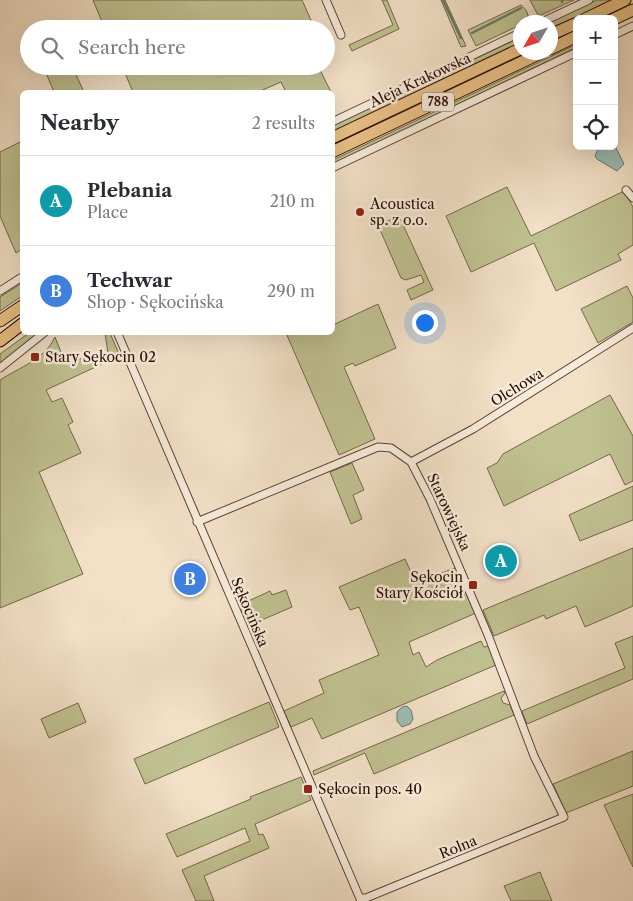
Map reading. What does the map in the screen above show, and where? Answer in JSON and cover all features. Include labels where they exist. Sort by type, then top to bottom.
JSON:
[{"type":"main road","points":[[593,15],[625,0]]},
{"type":"main road","points":[[618,17],[633,10]]},
{"type":"main road","points":[[558,31],[573,25]]},
{"type":"main road","points":[[558,45],[573,38]]},
{"type":"main road","name":"Aleja Krakowska","points":[[335,137],[513,52]]},
{"type":"main road","name":"Aleja Krakowska","points":[[335,151],[526,60]]},
{"type":"main road","points":[[0,321],[20,307]]},
{"type":"main road","points":[[0,341],[20,326]]},
{"type":"street","points":[[326,0],[335,20]]},
{"type":"street","points":[[557,15],[589,0]]},
{"type":"street","points":[[335,21],[341,35]]},
{"type":"street","points":[[618,33],[633,26]]},
{"type":"street","points":[[335,121],[513,36]]},
{"type":"street","points":[[335,167],[573,54]]},
{"type":"street","points":[[626,190],[633,198]]},
{"type":"street","points":[[0,290],[20,278]]},
{"type":"street","name":"Olchowa","points":[[410,462],[473,429],[633,328]]},
{"type":"street","points":[[0,368],[41,335]]},
{"type":"street","name":"Sękocińska","points":[[118,335],[361,900]]},
{"type":"street","name":"Starowiejska","points":[[197,522],[378,447],[393,449],[410,462],[430,499],[456,556],[534,756],[564,817]]},
{"type":"street","name":"Rolna","points":[[361,900],[564,817]]},
{"type":"green space","points":[[93,0],[302,0],[311,20],[101,20]]},
{"type":"green space","points":[[382,0],[387,0],[399,29],[352,51],[349,45],[393,25]]},
{"type":"green space","points":[[441,0],[445,0],[466,46],[461,47]]},
{"type":"green space","points":[[530,0],[574,0],[541,15],[538,15]]},
{"type":"green space","points":[[597,0],[615,0],[584,15],[573,15],[573,20],[558,28],[558,18]]},
{"type":"green space","points":[[521,5],[527,12],[528,15],[513,15],[513,28],[476,46],[468,30]]},
{"type":"green space","points":[[513,40],[513,48],[335,132],[335,125]]},
{"type":"green space","points":[[573,46],[573,49],[558,56],[558,53]]},
{"type":"green space","points":[[543,60],[550,60],[335,163],[335,159]]},
{"type":"green space","points":[[47,75],[76,75],[83,90],[53,90]]},
{"type":"green space","points":[[126,75],[322,75],[330,90],[285,90],[281,82],[263,90],[132,90]]},
{"type":"green space","points":[[20,142],[20,250],[16,253],[0,216],[0,152]]},
{"type":"green space","points":[[507,187],[531,236],[624,191],[633,207],[633,245],[618,254],[621,260],[556,291],[534,243],[471,272],[446,216]]},
{"type":"green space","points":[[399,216],[433,290],[411,300],[407,290],[424,282],[421,275],[406,280],[401,278],[378,225]]},
{"type":"green space","points":[[20,284],[20,297],[0,311],[0,297]]},
{"type":"green space","points":[[627,286],[633,298],[633,322],[598,343],[581,309]]},
{"type":"green space","points":[[378,304],[396,348],[355,366],[353,363],[344,367],[375,439],[339,455],[287,335],[335,335],[335,324]]},
{"type":"green space","points":[[26,335],[37,335],[0,363],[0,354]]},
{"type":"green space","points":[[105,335],[111,335],[119,354],[115,358],[46,390],[52,402],[62,398],[73,422],[68,425],[81,453],[39,472],[83,574],[0,608],[0,380],[45,352],[55,337],[65,362],[108,353]]},
{"type":"green space","points":[[610,395],[633,436],[633,481],[625,485],[610,454],[504,506],[487,468],[497,463],[503,454]]},
{"type":"green space","points":[[352,463],[364,490],[353,495],[362,519],[351,524],[330,472]]},
{"type":"green space","points":[[633,486],[633,520],[580,541],[569,515]]},
{"type":"green space","points":[[633,548],[633,606],[585,627],[576,606],[546,619],[544,615],[494,636],[483,610]]},
{"type":"green space","points":[[405,559],[416,583],[457,567],[476,613],[409,642],[413,655],[419,652],[426,667],[437,660],[481,641],[484,647],[489,646],[496,665],[322,739],[312,718],[291,727],[284,711],[324,693],[319,680],[379,655],[359,607],[350,610],[339,587]]},
{"type":"green space","points":[[286,590],[292,607],[248,626],[240,608],[242,604],[270,591],[272,595]]},
{"type":"green space","points":[[633,636],[633,679],[527,724],[522,711],[625,668],[615,643]]},
{"type":"green space","points":[[504,691],[505,693],[501,698],[503,703],[510,705],[514,715],[374,774],[365,753],[314,775],[313,771]]},
{"type":"green space","points":[[269,702],[279,727],[145,784],[134,759]]},
{"type":"green space","points":[[78,703],[86,722],[49,738],[41,719]]},
{"type":"green space","points":[[633,751],[633,786],[566,813],[553,784]]},
{"type":"green space","points":[[301,777],[311,800],[255,824],[259,835],[263,834],[269,848],[204,876],[214,901],[196,901],[182,870],[250,841],[245,828],[177,857],[166,834]]},
{"type":"green space","points":[[633,794],[633,867],[604,805]]},
{"type":"green space","points":[[540,872],[552,901],[511,901],[504,886]]},
{"type":"water","points":[[598,150],[617,150],[624,164],[617,171],[595,156]]},
{"type":"water","points":[[407,706],[411,710],[413,719],[410,724],[402,727],[397,721],[397,712],[402,707]]},
{"type":"waterway","points":[[443,0],[461,38]]},
{"type":"waterway","points":[[472,33],[521,8]]},
{"type":"place","name":"Acoustica sp. z o.o.","points":[[360,212]]},
{"type":"place","name":"Stary Sękocin 02","points":[[35,357]]},
{"type":"place","name":"Plebania","points":[[501,561]]},
{"type":"place","name":"Techwar","points":[[190,579]]},
{"type":"place","name":"Sękocin Stary Kościół","points":[[473,585]]},
{"type":"place","name":"Sękocin pos. 40","points":[[308,789]]}]
